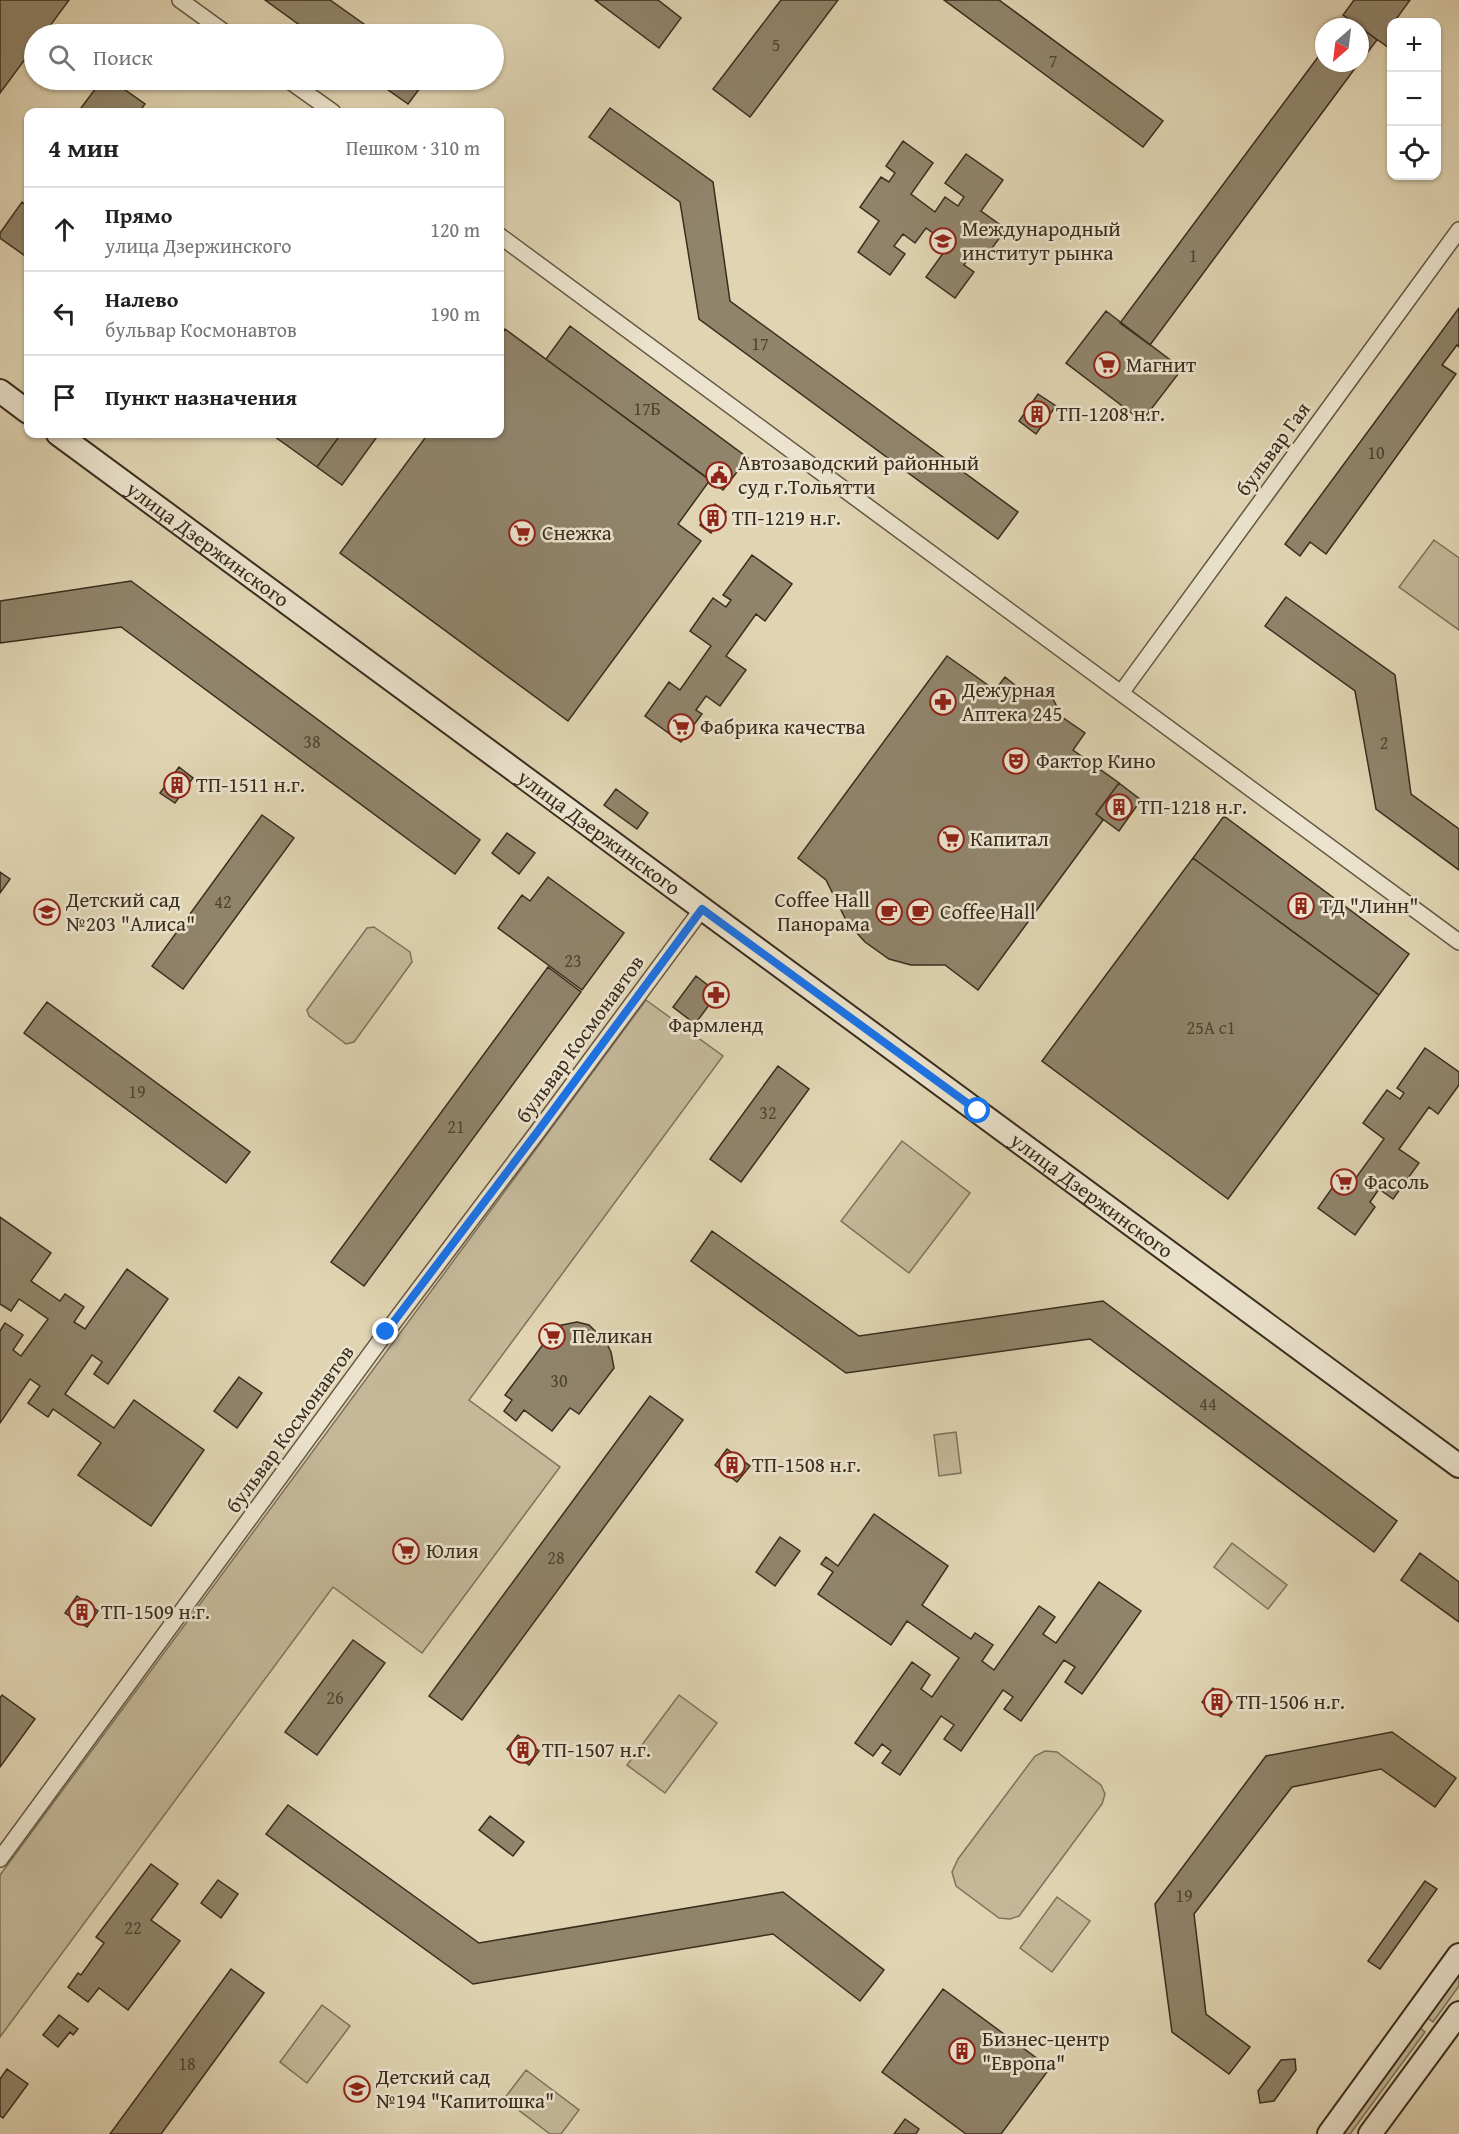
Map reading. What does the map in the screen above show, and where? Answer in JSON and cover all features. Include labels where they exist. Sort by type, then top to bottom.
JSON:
[{"type":"main road","points":[[0,391],[24,409]]},
{"type":"main road","name":"улица Дзержинского","points":[[63,438],[1459,1466]]},
{"type":"main road","points":[[1329,2134],[1459,1955]]},
{"type":"main road","points":[[1370,2134],[1459,2013]]},
{"type":"street","points":[[180,0],[213,24]]},
{"type":"street","points":[[302,90],[327,108]]},
{"type":"street","name":"бульвар Гая","points":[[1121,693],[1459,230]]},
{"type":"street","points":[[504,239],[1459,942]]},
{"type":"street","name":"бульвар Космонавтов","points":[[0,1859],[386,1332],[702,909]]},
{"type":"shaded area","points":[[1434,540],[1459,558],[1459,630],[1399,587]]},
{"type":"shaded area","points":[[374,927],[410,952],[412,962],[354,1042],[346,1044],[309,1016],[307,1010],[367,928]]},
{"type":"shaded area","points":[[646,1000],[723,1056],[469,1400],[560,1467],[422,1653],[333,1587],[0,2037],[0,1875]]},
{"type":"shaded area","points":[[902,1141],[970,1193],[909,1273],[841,1221]]},
{"type":"shaded area","points":[[956,1432],[961,1473],[939,1476],[934,1435]]},
{"type":"shaded area","points":[[1232,1543],[1287,1585],[1268,1609],[1214,1567]]},
{"type":"shaded area","points":[[679,1695],[717,1723],[665,1793],[627,1765]]},
{"type":"shaded area","points":[[1045,1751],[1057,1752],[1101,1785],[1105,1794],[1102,1804],[1019,1916],[1010,1919],[999,1918],[956,1886],[952,1872],[958,1859],[1035,1756]]},
{"type":"shaded area","points":[[1057,1897],[1090,1921],[1052,1972],[1020,1948]]},
{"type":"shaded area","points":[[1459,1968],[1459,1986],[1433,2022],[1425,2016]]},
{"type":"shaded area","points":[[322,2005],[350,2026],[307,2083],[280,2062]]},
{"type":"shaded area","points":[[1417,2026],[1425,2032],[1350,2134],[1339,2134]]},
{"type":"shaded area","points":[[526,2070],[579,2110],[561,2134],[550,2134],[504,2099]]},
{"type":"building","points":[[0,0],[69,0],[51,24],[24,24],[24,61],[0,93]]},
{"type":"building","points":[[265,0],[330,0],[364,24],[298,24]]},
{"type":"building","points":[[595,0],[658,0],[681,18],[659,48]]},
{"type":"building","points":[[781,0],[838,0],[750,117],[713,89]]},
{"type":"building","points":[[944,0],[999,0],[1163,121],[1143,147]]},
{"type":"building","points":[[1354,0],[1410,0],[1397,18],[1387,18],[1387,46],[1369,34],[1369,18],[1347,18],[1343,15]]},
{"type":"building","points":[[1369,34],[1377,40],[1369,50]]},
{"type":"building","points":[[1315,61],[1315,72],[1352,72],[1150,345],[1120,323]]},
{"type":"building","points":[[94,90],[125,90],[145,104],[142,108],[81,108]]},
{"type":"building","points":[[388,90],[418,90],[408,104]]},
{"type":"building","points":[[610,108],[713,182],[730,301],[1018,512],[998,539],[699,319],[680,202],[589,137]]},
{"type":"building","points":[[903,141],[933,163],[911,194],[935,212],[945,197],[958,206],[964,197],[945,183],[966,154],[1003,180],[981,211],[1006,229],[984,259],[973,252],[964,265],[974,272],[955,298],[926,277],[949,245],[926,228],[915,243],[903,234],[894,246],[905,254],[890,275],[858,252],[879,221],[860,207],[881,177],[889,182],[895,173],[886,166]]},
{"type":"building","points":[[22,202],[24,204],[24,255],[0,238],[0,233]]},
{"type":"building","points":[[1459,308],[1459,347],[1457,345],[1442,365],[1456,374],[1326,554],[1310,542],[1300,556],[1285,544]]},
{"type":"building","points":[[1106,311],[1182,369],[1142,421],[1066,363]]},
{"type":"building","points":[[570,326],[748,458],[723,490],[546,359]]},
{"type":"building","name":"Снежка","points":[[504,330],[710,480],[678,524],[701,541],[568,721],[340,553],[425,438],[504,438]]},
{"type":"building","name":"ТП-1208 н.г.","points":[[1038,394],[1056,406],[1036,434],[1019,421]]},
{"type":"building","points":[[277,438],[338,438],[317,467]]},
{"type":"building","points":[[338,438],[376,438],[342,485],[317,467]]},
{"type":"building","name":"ТП-1219 н.г.","points":[[715,504],[726,512],[711,533],[700,525]]},
{"type":"building","points":[[752,555],[792,584],[765,621],[756,614],[726,656],[746,670],[720,706],[706,696],[696,710],[702,714],[681,742],[645,716],[669,682],[680,690],[711,646],[690,631],[713,598],[726,607],[731,600],[723,595]]},
{"type":"building","points":[[131,581],[480,840],[455,874],[121,627],[0,643],[0,601]]},
{"type":"building","points":[[1286,597],[1395,675],[1411,794],[1459,829],[1459,870],[1376,809],[1355,691],[1265,626]]},
{"type":"building","name":"Капитал","points":[[947,656],[995,690],[1005,677],[1021,690],[1040,690],[1053,699],[1062,717],[1085,733],[1073,750],[1119,783],[1096,814],[1103,820],[978,990],[945,965],[911,965],[889,959],[865,942],[847,922],[826,880],[798,858]]},
{"type":"building","name":"ТП-1511 н.г.","points":[[179,767],[193,778],[175,803],[160,793]]},
{"type":"building","name":"ТП-1218 н.г.","points":[[1119,783],[1141,800],[1119,831],[1096,814]]},
{"type":"building","points":[[616,789],[648,813],[637,829],[604,805]]},
{"type":"building","points":[[262,815],[294,838],[183,989],[152,966]]},
{"type":"building","name":"ТД \"Линн\"","points":[[1224,816],[1409,954],[1379,995],[1193,858]]},
{"type":"building","points":[[507,833],[535,853],[519,874],[492,853]]},
{"type":"building","points":[[1193,858],[1379,995],[1228,1199],[1042,1061]]},
{"type":"building","points":[[0,872],[10,879],[0,893]]},
{"type":"building","points":[[548,877],[624,933],[582,990],[498,928],[522,895],[530,901]]},
{"type":"building","points":[[548,967],[581,992],[364,1286],[331,1262]]},
{"type":"building","points":[[696,976],[718,993],[695,1024],[673,1007]]},
{"type":"building","points":[[47,1002],[250,1152],[226,1183],[24,1033]]},
{"type":"building","points":[[1425,1048],[1459,1072],[1459,1085],[1438,1114],[1429,1107],[1399,1149],[1419,1163],[1393,1199],[1379,1189],[1370,1202],[1375,1207],[1355,1235],[1318,1208],[1342,1174],[1353,1182],[1384,1139],[1363,1123],[1387,1090],[1400,1099],[1404,1093],[1397,1088]]},
{"type":"building","points":[[778,1066],[809,1089],[741,1182],[710,1159]]},
{"type":"building","points":[[0,1217],[51,1253],[31,1281],[60,1301],[65,1294],[84,1307],[74,1322],[85,1329],[127,1269],[168,1299],[108,1384],[94,1374],[102,1362],[92,1355],[65,1394],[114,1428],[134,1400],[204,1450],[151,1526],[78,1475],[101,1443],[53,1409],[48,1417],[28,1403],[40,1386],[30,1379],[0,1423],[0,1331],[5,1323],[23,1335],[13,1350],[21,1356],[48,1319],[19,1299],[11,1311],[0,1304]]},
{"type":"building","points":[[712,1231],[859,1336],[1103,1301],[1397,1521],[1374,1552],[1090,1339],[846,1373],[691,1261]]},
{"type":"building","points":[[577,1322],[589,1325],[606,1342],[611,1352],[614,1368],[579,1414],[570,1408],[552,1431],[524,1410],[516,1421],[504,1411],[512,1400],[505,1395],[557,1326]]},
{"type":"building","points":[[239,1377],[262,1393],[237,1428],[214,1411]]},
{"type":"building","points":[[650,1396],[683,1420],[462,1720],[429,1696]]},
{"type":"building","name":"ТП-1508 н.г.","points":[[727,1449],[750,1466],[737,1482],[715,1465]]},
{"type":"building","points":[[874,1514],[948,1566],[922,1605],[971,1639],[975,1633],[993,1645],[982,1661],[994,1670],[1039,1606],[1055,1617],[1043,1634],[1056,1643],[1099,1582],[1141,1611],[1082,1694],[1065,1682],[1075,1667],[1064,1660],[1021,1721],[1004,1709],[1013,1697],[1003,1690],[961,1751],[944,1739],[954,1725],[941,1716],[900,1775],[882,1763],[891,1751],[882,1744],[873,1756],[855,1743],[912,1662],[930,1675],[921,1689],[932,1697],[959,1658],[907,1621],[891,1645],[818,1594],[833,1572],[821,1564],[826,1557],[838,1566]]},
{"type":"building","points":[[780,1537],[800,1551],[775,1586],[756,1572]]},
{"type":"building","name":"Юлия","points":[[407,1540],[416,1547],[406,1562],[396,1555]]},
{"type":"building","points":[[1420,1553],[1459,1582],[1459,1622],[1401,1580]]},
{"type":"building","name":"ТП-1509 н.г.","points":[[77,1596],[98,1611],[87,1627],[65,1613]]},
{"type":"building","points":[[353,1640],[385,1663],[317,1755],[285,1732]]},
{"type":"building","name":"ТП-1506 н.г.","points":[[1213,1688],[1232,1702],[1221,1717],[1202,1702]]},
{"type":"building","points":[[2,1695],[35,1719],[0,1767],[0,1698]]},
{"type":"building","points":[[1392,1732],[1456,1778],[1435,1807],[1381,1769],[1292,1787],[1194,1914],[1206,2014],[1250,2047],[1229,2074],[1172,2032],[1155,1904],[1266,1756]]},
{"type":"building","name":"ТП-1507 н.г.","points":[[518,1735],[539,1751],[529,1765],[507,1749]]},
{"type":"building","points":[[288,1805],[479,1943],[783,1892],[884,1970],[860,2001],[773,1934],[473,1984],[266,1834]]},
{"type":"building","points":[[490,1816],[524,1842],[513,1856],[479,1830]]},
{"type":"building","points":[[151,1864],[178,1884],[151,1920],[180,1941],[128,2010],[99,1988],[88,2002],[68,1987],[78,1973],[81,1975],[104,1943],[96,1937]]},
{"type":"building","points":[[218,1880],[238,1894],[221,1918],[201,1903]]},
{"type":"building","points":[[1425,1881],[1437,1889],[1380,1969],[1368,1961]]},
{"type":"building","points":[[231,1969],[264,1993],[161,2134],[110,2134]]},
{"type":"building","name":"Бизнес-центр \"Европа\"","points":[[943,1989],[1050,2068],[1001,2134],[966,2134],[882,2072]]},
{"type":"building","points":[[59,2015],[78,2029],[73,2035],[70,2032],[58,2047],[43,2035]]},
{"type":"building","points":[[1295,2059],[1296,2070],[1274,2101],[1260,2103],[1258,2091],[1281,2060]]},
{"type":"building","points":[[7,2069],[28,2084],[3,2118],[0,2116],[0,2079]]},
{"type":"building","points":[[905,2119],[919,2129],[916,2134],[894,2134]]},
{"type":"place","name":"Международный институт рынка","points":[[943,241]]},
{"type":"place","name":"Магнит","points":[[1107,365]]},
{"type":"place","name":"ТП-1208 н.г.","points":[[1037,414]]},
{"type":"place","name":"Автозаводский районный суд г.Тольятти","points":[[719,475]]},
{"type":"place","name":"ТП-1219 н.г.","points":[[713,518]]},
{"type":"place","name":"Снежка","points":[[522,533]]},
{"type":"place","name":"Дежурная Аптека 245","points":[[943,702]]},
{"type":"place","name":"Фабрика качества","points":[[681,727]]},
{"type":"place","name":"Фактор Кино","points":[[1016,761]]},
{"type":"place","name":"ТП-1511 н.г.","points":[[177,785]]},
{"type":"place","name":"ТП-1218 н.г.","points":[[1119,807]]},
{"type":"place","name":"Капитал","points":[[951,839]]},
{"type":"place","name":"ТД \"Линн\"","points":[[1301,906]]},
{"type":"place","name":"Детский сад №203 \"Алиса\"","points":[[47,912]]},
{"type":"place","name":"Coffee Hall Панорама","points":[[889,912]]},
{"type":"place","name":"Coffee Hall","points":[[920,912]]},
{"type":"place","name":"Фармленд","points":[[716,995]]},
{"type":"place","name":"Фасоль","points":[[1344,1182]]},
{"type":"place","name":"Пеликан","points":[[552,1336]]},
{"type":"place","name":"ТП-1508 н.г.","points":[[732,1465]]},
{"type":"place","name":"Юлия","points":[[406,1551]]},
{"type":"place","name":"ТП-1509 н.г.","points":[[82,1612]]},
{"type":"place","name":"ТП-1506 н.г.","points":[[1217,1702]]},
{"type":"place","name":"ТП-1507 н.г.","points":[[523,1750]]},
{"type":"place","name":"Бизнес-центр \"Европа\"","points":[[962,2051]]},
{"type":"place","name":"Детский сад №194 \"Капитошка\"","points":[[357,2089]]},
{"type":"route","points":[[386,1332],[702,909],[978,1111]]}]
